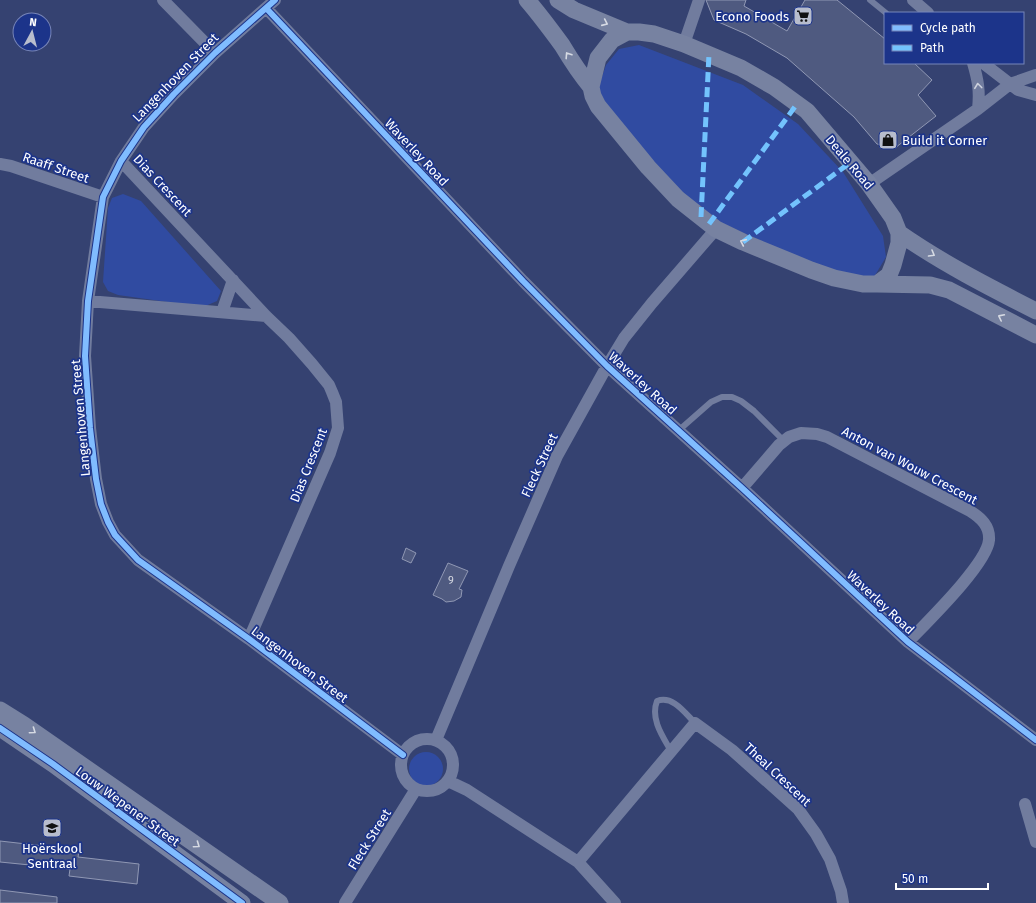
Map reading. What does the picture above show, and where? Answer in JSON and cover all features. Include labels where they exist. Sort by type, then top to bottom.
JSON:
[{"type":"street","points":[[163,0],[215,53]]},
{"type":"street","points":[[528,0],[591,87]]},
{"type":"street","name":"Deale Road","points":[[558,0],[574,10],[627,32],[654,34],[684,44],[741,68],[774,87],[807,111],[869,184],[893,218],[899,233]]},
{"type":"street","points":[[684,44],[698,0]]},
{"type":"street","points":[[913,0],[927,12]]},
{"type":"street","name":"Langenhoven Street","points":[[271,4],[215,53],[144,127],[121,161],[103,197],[88,301],[85,356],[90,428],[98,491],[101,504],[115,535],[138,560],[249,639],[403,754]]},
{"type":"street","name":"Waverley Road","points":[[271,4],[512,269],[606,366],[742,488],[908,642],[982,700],[1036,730]]},
{"type":"street","points":[[627,32],[612,40],[598,58],[591,87],[593,96],[598,106],[648,167],[678,199],[716,229],[750,245],[834,278],[863,284],[930,285],[949,290],[1036,335]]},
{"type":"street","points":[[973,64],[978,82],[978,109]]},
{"type":"street","points":[[984,64],[1018,90],[1036,95]]},
{"type":"street","points":[[869,184],[978,109],[1010,84],[1036,76]]},
{"type":"street","name":"Dias Crescent","points":[[121,161],[266,316],[289,338],[328,385],[336,402],[338,428],[330,453],[249,639]]},
{"type":"street","name":"Raaff Street","points":[[0,164],[11,166],[103,197]]},
{"type":"street","name":"Fleck Street","points":[[436,740],[557,456],[606,366],[624,338],[643,314],[716,229]]},
{"type":"street","points":[[877,284],[889,276],[899,243],[899,233]]},
{"type":"street","points":[[899,233],[920,248],[970,277],[1036,312]]},
{"type":"street","points":[[222,312],[233,280]]},
{"type":"street","points":[[88,301],[266,316]]},
{"type":"street","name":"Anton van Wouw Crescent","points":[[742,488],[779,445],[789,437],[801,433],[817,434],[827,437],[970,511],[980,518],[987,527],[989,534],[987,548],[982,558],[957,590],[908,642]]},
{"type":"street","name":"Waverley Road","points":[[995,708],[1036,740]]},
{"type":"street","name":"Louw Wepener Street","points":[[0,710],[24,725],[277,902]]},
{"type":"street","points":[[578,862],[695,723]]},
{"type":"street","name":"Theal Crescent","points":[[695,723],[732,750],[798,809],[816,834],[830,859],[841,890],[843,903]]},
{"type":"street","name":"Louw Wepener Street","points":[[0,728],[53,764],[242,903]]},
{"type":"street","points":[[424,739],[436,740],[444,745],[450,752],[453,761],[451,776],[442,787],[433,791],[416,789],[408,784],[403,777],[401,768],[401,759],[403,754],[408,747],[415,742],[424,739]]},
{"type":"street","points":[[448,781],[467,790],[578,862],[615,903]]},
{"type":"street","name":"Fleck Street","points":[[345,903],[416,789]]},
{"type":"street","points":[[1025,804],[1036,842]]},
{"type":"lane","points":[[870,0],[885,12]]},
{"type":"lane","points":[[678,431],[711,402],[722,397],[732,397],[754,410],[784,441]]},
{"type":"lane","name":"Theal Crescent","points":[[671,752],[660,732],[656,720],[655,706],[658,701],[668,700],[675,703],[695,723]]},
{"type":"shaded area","points":[[639,45],[743,85],[798,124],[843,172],[883,236],[886,257],[874,277],[849,282],[696,211],[605,110],[598,88],[606,65],[619,49]]},
{"type":"shaded area","points":[[123,194],[141,201],[221,291],[217,301],[203,307],[118,295],[108,291],[103,282],[108,208],[112,198]]},
{"type":"shaded area","points":[[426,752],[438,757],[443,769],[438,781],[426,786],[414,781],[409,769],[414,757]]},
{"type":"building","points":[[706,0],[746,0],[744,6],[787,31],[805,0],[837,0],[884,38],[884,64],[915,64],[932,80],[918,95],[936,116],[895,148],[877,144],[854,117],[787,58],[746,34],[714,20]]},
{"type":"building","points":[[406,548],[416,553],[411,563],[402,559]]},
{"type":"building","points":[[448,563],[468,571],[459,589],[462,590],[461,597],[454,601],[446,602],[433,595]]},
{"type":"building","points":[[0,841],[79,850],[78,857],[139,864],[137,884],[69,876],[70,869],[0,862]]},
{"type":"building","points":[[0,890],[57,897],[57,903],[0,903]]},
{"type":"marked path","points":[[701,217],[709,54]]},
{"type":"marked path","points":[[709,224],[797,104]]},
{"type":"marked path","points":[[743,242],[851,162]]},
{"type":"cycle path","points":[[275,0],[215,53],[144,127],[121,161],[103,197],[88,301],[85,356],[90,428],[96,479],[101,504],[108,522],[115,535],[138,560],[249,639],[403,755]]},
{"type":"cycle path","points":[[266,8],[523,281],[607,366],[742,488],[908,642],[1036,740]]},
{"type":"cycle path","points":[[0,728],[53,764],[242,903]]},
{"type":"place","name":"Econo Foods","points":[[803,16]]},
{"type":"place","name":"Build it Corner","points":[[888,140]]},
{"type":"place","name":"Hoërskool Sentraal","points":[[52,828]]}]
